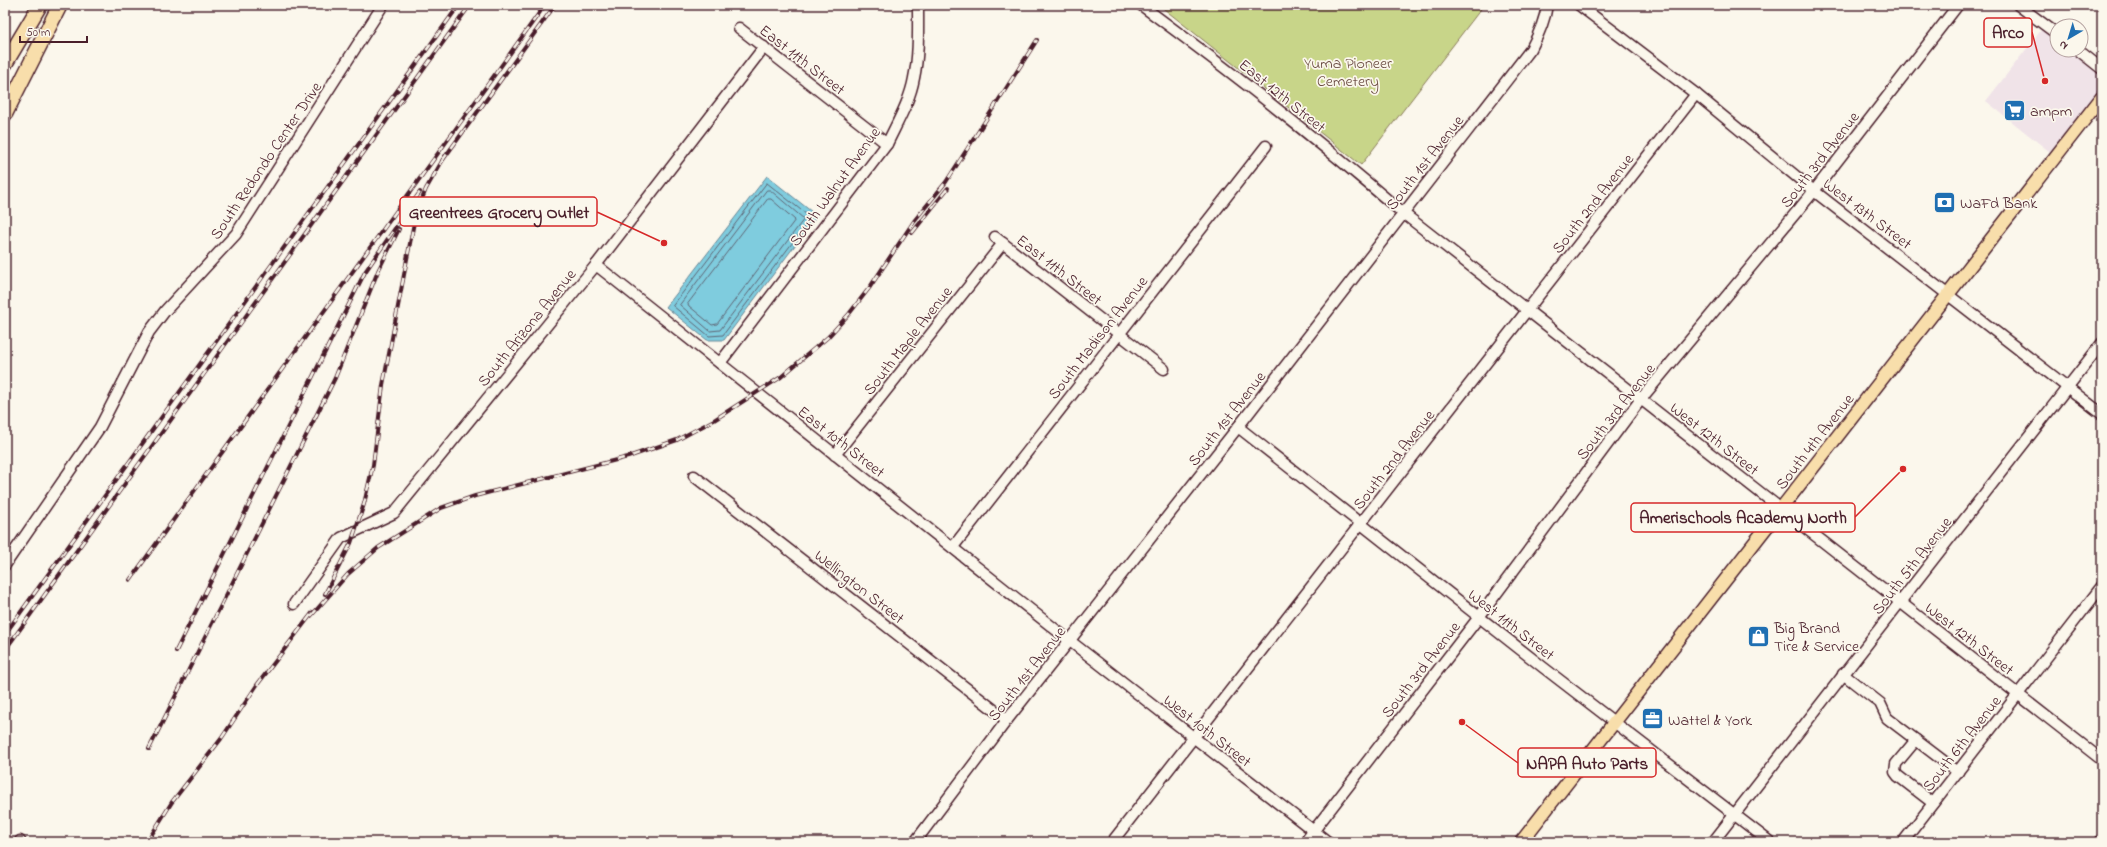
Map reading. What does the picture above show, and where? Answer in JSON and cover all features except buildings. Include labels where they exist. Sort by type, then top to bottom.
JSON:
[{"type":"highway","points":[[5,64],[40,5]]},
{"type":"highway","points":[[5,114],[60,5]]},
{"type":"main road","name":"South 4th Avenue","points":[[1521,842],[2102,97]]},
{"type":"street","name":"South Redondo Center Drive","points":[[5,565],[100,427],[149,332],[165,311],[220,254],[236,234],[383,5]]},
{"type":"street","name":"South Walnut Avenue","points":[[720,363],[887,144],[904,108],[914,79],[917,51],[918,5]]},
{"type":"street","name":"East 12th Street","points":[[1141,5],[1200,48],[1346,164],[1403,213]]},
{"type":"street","name":"South 1st Avenue","points":[[915,842],[1007,720],[1238,427],[1531,49],[1540,33],[1547,5]]},
{"type":"street","name":"West 13th Street","points":[[1579,5],[1696,94],[1814,191],[2102,414]]},
{"type":"street","name":"South 3rd Avenue","points":[[1305,842],[1479,617],[1642,399],[1814,191],[1958,5]]},
{"type":"street","points":[[2018,5],[2049,28]]},
{"type":"street","name":"East 11th Street","points":[[739,28],[887,144]]},
{"type":"street","name":"South Arizona Avenue","points":[[294,604],[341,538],[394,513],[596,265],[764,47]]},
{"type":"street","points":[[2088,58],[2102,69]]},
{"type":"street","name":"South 2nd Avenue","points":[[1112,842],[1362,524],[1696,94]]},
{"type":"street","name":"South Madison Avenue","points":[[953,547],[1266,146]]},
{"type":"street","name":"West 12th Street","points":[[1403,213],[2102,760]]},
{"type":"street","name":"East 11th Street","points":[[999,240],[1164,369]]},
{"type":"street","name":"South Maple Avenue","points":[[834,455],[999,240]]},
{"type":"street","name":"East 10th Street","points":[[596,265],[1070,641]]},
{"type":"street","name":"South 5th Avenue","points":[[1713,842],[2102,343]]},
{"type":"street","name":"West 11th Street","points":[[1238,427],[1479,617],[1770,842]]},
{"type":"street","name":"Wellington Street","points":[[694,476],[1007,720]]},
{"type":"street","name":"South 6th Avenue","points":[[1903,842],[2102,586]]},
{"type":"street","name":"West 10th Street","points":[[1070,641],[1328,842]]},
{"type":"street","points":[[1843,674],[1880,703],[1887,718],[1958,772]]},
{"type":"street","points":[[1916,740],[1896,764],[1895,772],[1898,776],[1933,803]]},
{"type":"shaded area","points":[[2045,25],[2049,28],[2049,58],[2088,58],[2102,69],[2102,97],[2055,156],[1986,101]]},
{"type":"green space","name":"Yuma Pioneer Cemetery","points":[[1159,5],[1484,5],[1361,165]]},
{"type":"water","points":[[767,176],[817,216],[724,340],[707,340],[666,307]]},
{"type":"railway","points":[[5,634],[459,5]]},
{"type":"railway","points":[[5,650],[470,5]]},
{"type":"railway","points":[[130,580],[545,5]]},
{"type":"railway","points":[[442,161],[555,5]]},
{"type":"railway","points":[[311,616],[348,574],[378,548],[441,508],[475,496],[628,457],[677,440],[714,420],[781,377],[828,337],[849,314],[870,287],[914,221],[946,182],[1037,40]]},
{"type":"railway","points":[[325,594],[351,543],[364,504],[373,465],[383,385],[415,217],[426,189],[445,156]]},
{"type":"railway","points":[[912,233],[948,188]]},
{"type":"railway","points":[[176,651],[365,272],[420,192]]},
{"type":"railway","points":[[149,749],[335,378],[378,271],[399,229]]},
{"type":"railway","points":[[147,842],[172,802],[221,739],[257,685],[313,612]]},
{"type":"place","name":"Arco","points":[[2045,81]]},
{"type":"place","name":"ampm","points":[[2014,110]]},
{"type":"place","name":"WaFd Bank","points":[[1945,202]]},
{"type":"place","name":"Greentrees Grocery Outlet","points":[[664,243]]},
{"type":"place","name":"Amerischools Academy North","points":[[1903,469]]},
{"type":"place","name":"Big Brand Tire & Service","points":[[1758,636]]},
{"type":"place","name":"Wattel & York","points":[[1653,719]]},
{"type":"place","name":"NAPA Auto Parts","points":[[1462,722]]}]
